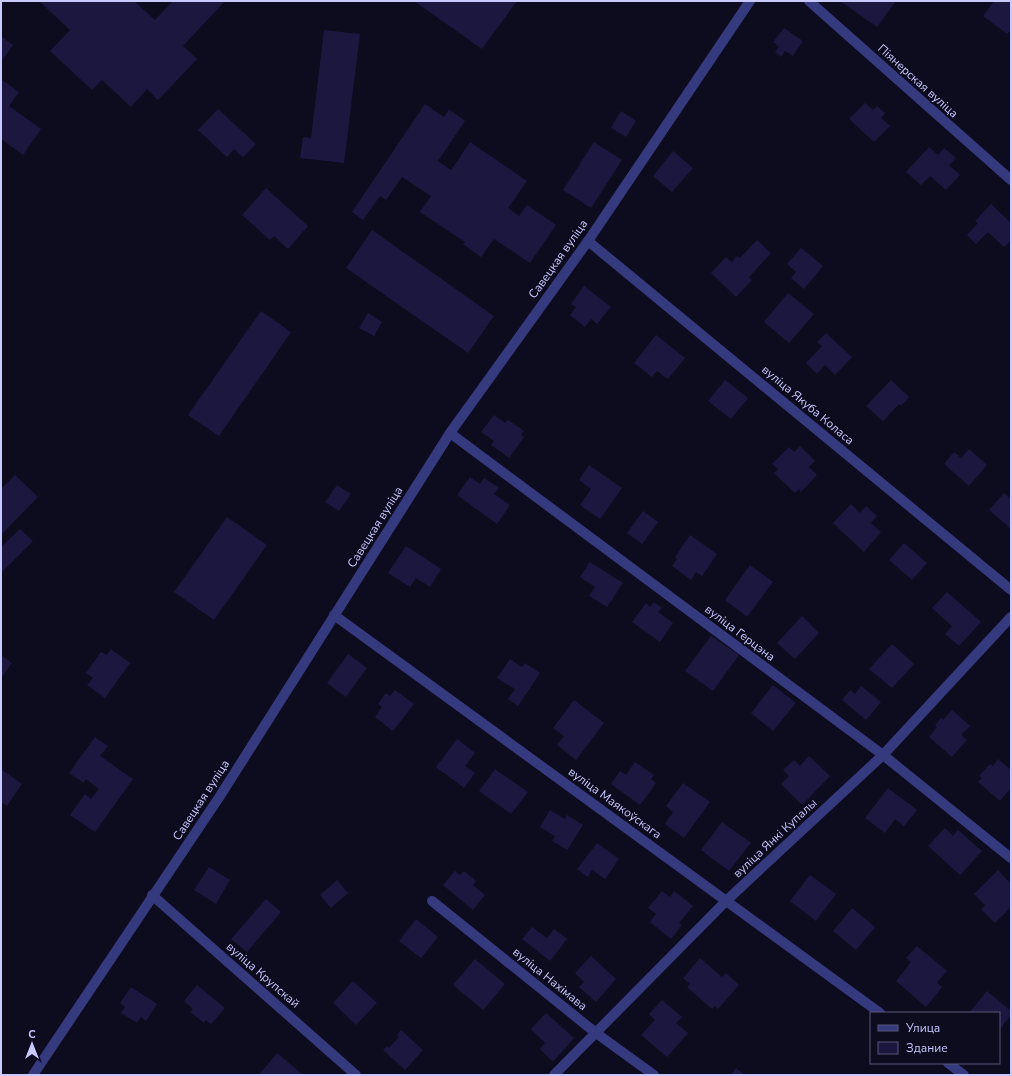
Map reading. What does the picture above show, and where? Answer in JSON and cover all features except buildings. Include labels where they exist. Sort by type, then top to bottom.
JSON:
[{"type":"street","name":"Савецкая вуліца","points":[[33,1075],[220,796],[450,433],[588,241],[750,1]]},
{"type":"street","name":"Піянерская вуліца","points":[[809,1],[1011,180]]},
{"type":"street","name":"вуліца Якуба Коласа","points":[[588,241],[1011,590]]},
{"type":"street","name":"вуліца Герцэна","points":[[450,433],[883,756],[1011,858]]},
{"type":"street","name":"вуліца Маякоўскага","points":[[334,615],[879,1012]]},
{"type":"street","name":"вуліца Янкі Купалы","points":[[554,1075],[726,901],[883,756],[1011,617]]},
{"type":"street","name":"вуліца Крупскай","points":[[152,896],[356,1075]]},
{"type":"street","name":"вуліца Нахімава","points":[[432,901],[596,1034],[654,1075]]},
{"type":"street","points":[[949,1064],[964,1075]]}]
